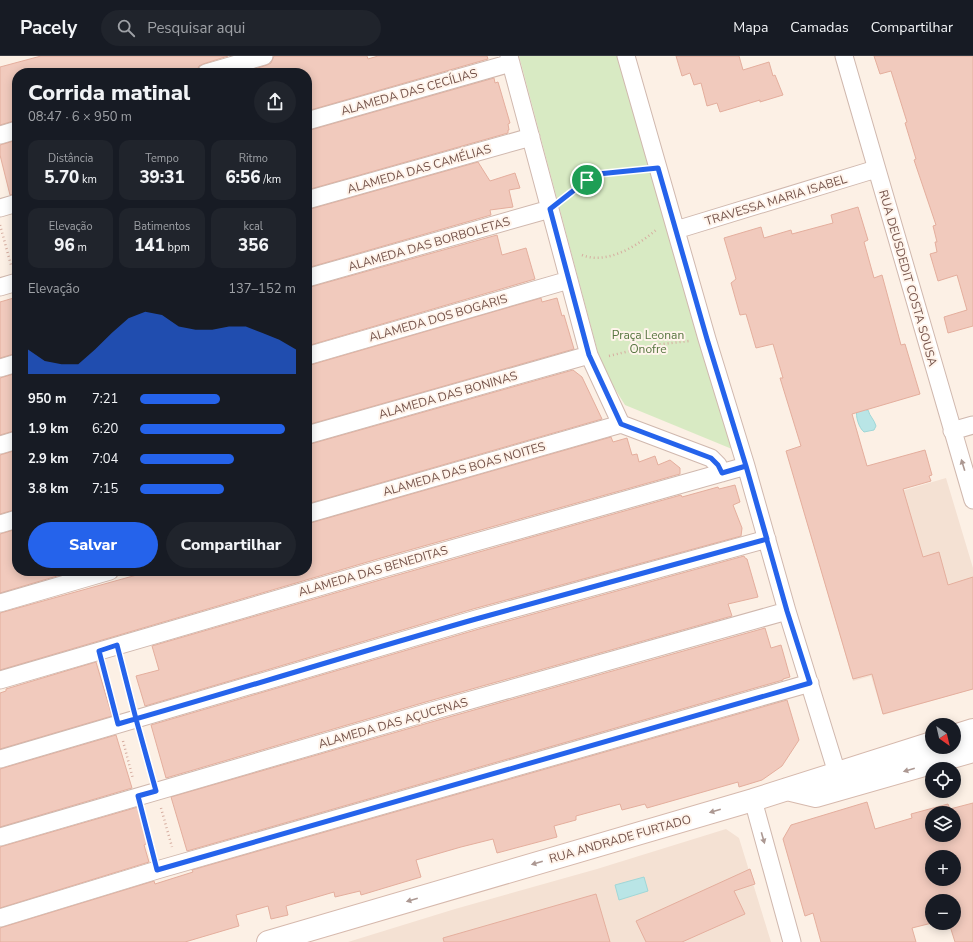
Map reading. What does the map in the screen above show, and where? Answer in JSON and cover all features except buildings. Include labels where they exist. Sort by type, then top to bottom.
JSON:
[{"type":"street","points":[[223,68],[264,56]]},
{"type":"street","points":[[626,56],[787,611],[837,773]]},
{"type":"street","name":"RUA DEUSDEDIT COSTA SOUSA","points":[[844,56],[973,500]]},
{"type":"street","points":[[510,60],[532,137],[590,358],[621,424],[711,458],[718,465],[722,473]]},
{"type":"street","name":"ALAMEDA DAS CECÍLIAS","points":[[312,119],[510,60]]},
{"type":"street","points":[[0,135],[12,131]]},
{"type":"street","name":"ALAMEDA DAS CAMÉLIAS","points":[[312,199],[532,137]]},
{"type":"street","name":"TRAVESSA MARIA ISABEL","points":[[674,223],[876,169]]},
{"type":"street","points":[[0,208],[12,204]]},
{"type":"street","name":"ALAMEDA DAS BORBOLETAS","points":[[312,277],[550,209]]},
{"type":"street","name":"ALAMEDA DOS BOGARIS","points":[[312,355],[570,280]]},
{"type":"street","name":"ALAMEDA DAS BONINAS","points":[[312,434],[590,358]]},
{"type":"street","points":[[0,368],[12,364]]},
{"type":"street","name":"ALAMEDA DAS BOAS NOITES","points":[[312,513],[621,424]]},
{"type":"street","points":[[952,431],[973,425]]},
{"type":"street","points":[[0,445],[12,441]]},
{"type":"street","name":"ALAMEDA DAS BENEDITAS","points":[[0,680],[399,564],[746,466]]},
{"type":"street","points":[[0,524],[12,520]]},
{"type":"street","points":[[0,759],[476,619],[767,539]]},
{"type":"street","points":[[0,603],[93,576]]},
{"type":"street","name":"ALAMEDA DAS AÇUCENAS","points":[[0,837],[138,796],[787,611]]},
{"type":"street","points":[[0,918],[177,864],[810,683]]},
{"type":"street","points":[[961,734],[973,730]]},
{"type":"street","name":"RUA ANDRADE FURTADO","points":[[268,942],[753,800],[925,745]]},
{"type":"street","points":[[786,789],[816,796],[973,751]]},
{"type":"street","points":[[753,800],[792,942]]},
{"type":"path","points":[[550,209],[587,180],[598,174],[658,168]]},
{"type":"path","points":[[561,246],[587,257],[596,259],[618,253],[674,223]]},
{"type":"path","points":[[0,225],[11,284]]},
{"type":"path","points":[[590,358],[654,345],[707,339]]},
{"type":"path","points":[[117,645],[136,719],[177,864]]},
{"type":"path","points":[[99,651],[157,870]]},
{"type":"shaded area","points":[[946,478],[973,568],[973,689],[883,715],[871,676],[853,681],[806,519]]},
{"type":"shaded area","points":[[726,829],[739,838],[771,942],[348,942],[455,909],[597,869]]},
{"type":"green space","name":"Praça Leonan Onofre","points":[[519,56],[617,56],[732,449],[625,405],[602,368]]},
{"type":"water","points":[[865,408],[868,410],[876,426],[874,430],[864,432],[857,419],[857,410]]},
{"type":"water","points":[[644,877],[648,891],[619,900],[615,885]]},
{"type":"route","points":[[587,180],[550,209],[589,355],[596,372],[621,424],[711,458],[718,465],[722,473],[746,466],[787,611],[810,683],[157,870],[138,796],[156,791],[136,719],[117,645],[99,651],[118,724],[136,719],[205,699],[476,619],[767,539],[746,466],[707,339],[658,168],[598,174],[587,180]]}]
